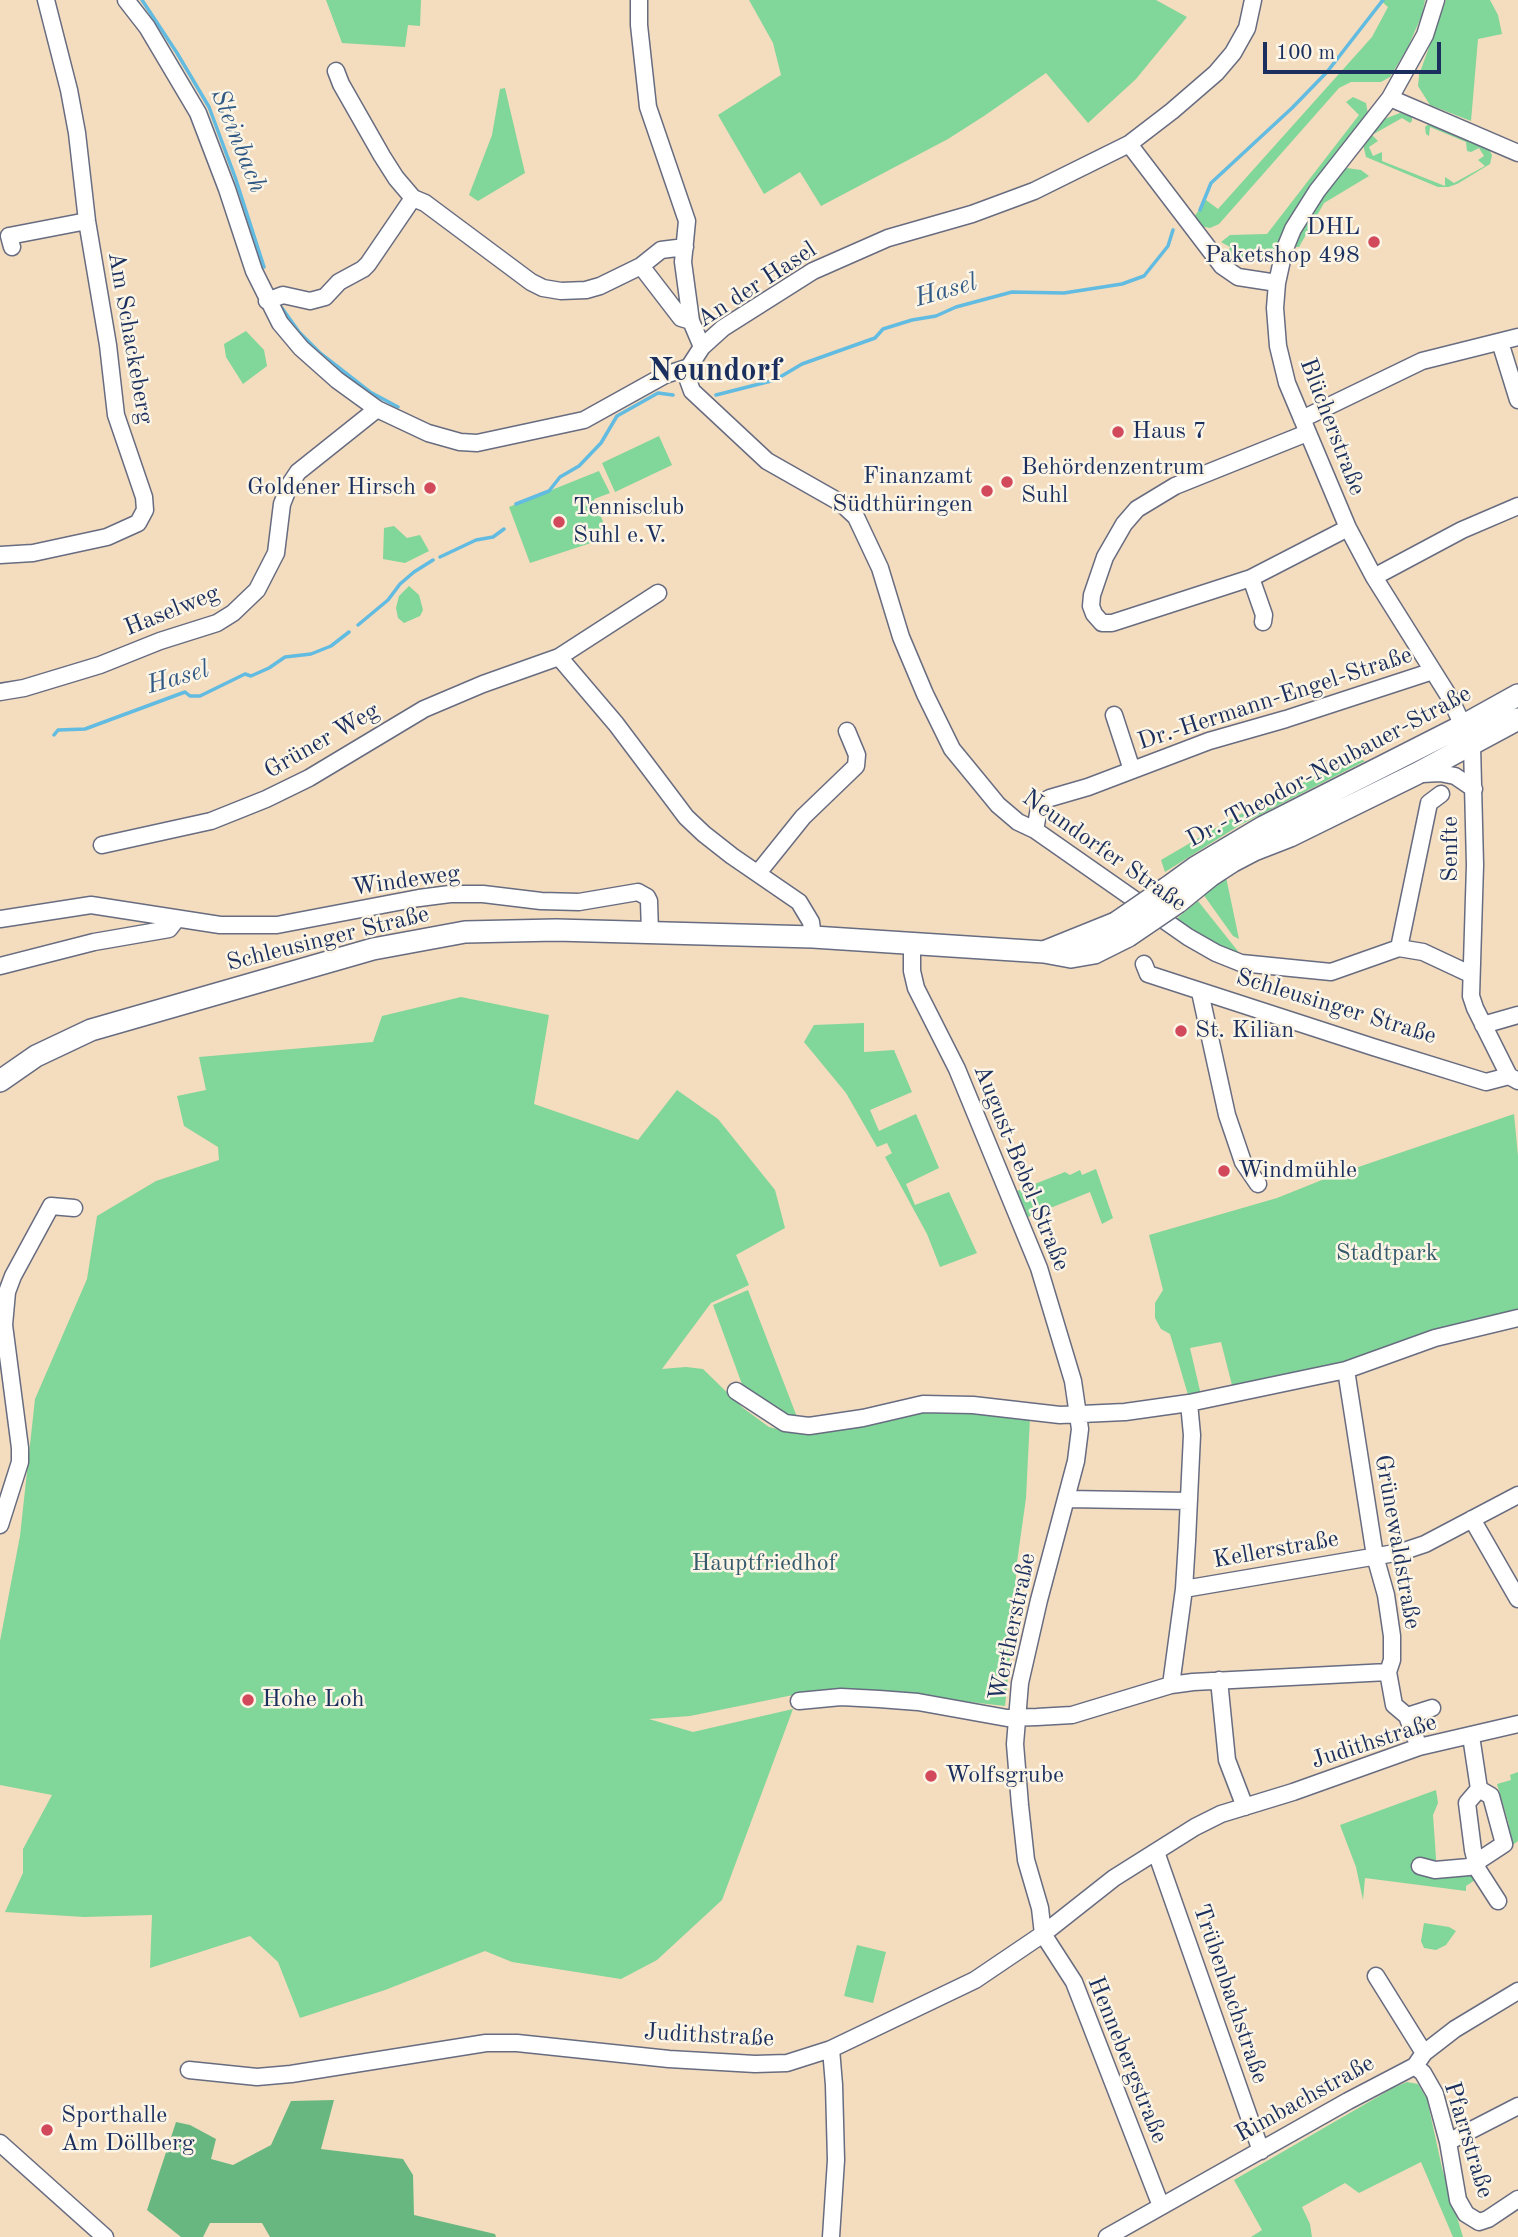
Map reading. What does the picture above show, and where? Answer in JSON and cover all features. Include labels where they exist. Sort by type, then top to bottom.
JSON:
[{"type":"main road","name":"Dr.-Theodor-Neubauer-Straße","points":[[1173,895],[1215,854],[1518,695]]},
{"type":"main road","name":"Dr.-Theodor-Neubauer-Straße","points":[[1173,895],[1254,850],[1290,836],[1416,774],[1518,719]]},
{"type":"main road","points":[[912,943],[1044,952],[1122,929],[1173,895]]},
{"type":"main road","name":"Schleusinger Straße","points":[[0,1081],[36,1056],[92,1030],[373,949],[465,932],[556,930],[813,937],[912,943]]},
{"type":"street","name":"Am Schackeberg","points":[[0,555],[33,554],[107,537],[138,523],[145,510],[144,497],[116,415],[74,116],[46,0]]},
{"type":"street","points":[[126,0],[148,27],[198,113],[254,271],[280,323],[301,348],[347,388],[377,409],[428,433],[460,442],[477,443],[584,420],[665,375],[689,366]]},
{"type":"street","points":[[639,0],[648,107],[687,221],[683,262],[691,320],[702,347]]},
{"type":"street","name":"An der Hasel","points":[[689,366],[702,347],[723,328],[813,271],[888,238],[972,214],[1133,149],[1216,73],[1233,53],[1247,28],[1253,0]]},
{"type":"street","name":"Blücherstraße","points":[[1436,0],[1425,34],[1390,98],[1305,209],[1293,229],[1284,251],[1275,308],[1278,346],[1287,383],[1348,528],[1374,577],[1464,725]]},
{"type":"street","points":[[336,71],[382,156],[413,198],[425,203],[531,282],[543,288],[561,291],[586,290],[641,266],[661,250],[685,247]]},
{"type":"street","points":[[1390,98],[1518,153]]},
{"type":"street","points":[[1133,149],[1222,267],[1238,277],[1277,283]]},
{"type":"street","points":[[267,301],[283,295],[310,301],[325,297],[339,282],[368,264],[413,198]]},
{"type":"street","name":"Am Schackeberg","points":[[7,241],[88,222]]},
{"type":"street","points":[[641,266],[681,318],[691,320]]},
{"type":"street","points":[[1348,528],[1251,578],[1112,623],[1102,623],[1091,606],[1092,595],[1110,547],[1137,509],[1175,486],[1304,426],[1422,361],[1518,337]]},
{"type":"street","points":[[1500,342],[1518,400]]},
{"type":"street","name":"Neundorfer Straße","points":[[689,366],[688,380],[692,391],[767,461],[841,503],[856,517],[880,568],[901,637],[952,749],[998,806],[1164,921],[1216,953],[1241,963],[1331,972],[1399,948]]},
{"type":"street","name":"Haselweg","points":[[0,692],[24,688],[100,665],[160,641],[217,623],[233,614],[257,590],[276,553],[282,504],[290,484],[309,462],[377,409]]},
{"type":"street","points":[[1374,577],[1462,530],[1518,506]]},
{"type":"street","points":[[1251,578],[1264,615],[1263,622]]},
{"type":"street","name":"Grüner Weg","points":[[102,845],[211,821],[267,799],[309,778],[424,709],[483,684],[559,657],[658,593]]},
{"type":"street","points":[[559,657],[616,724],[686,817],[704,834],[799,902],[811,922],[813,937]]},
{"type":"street","name":"Dr.-Hermann-Engel-Straße","points":[[1035,830],[1040,803],[1049,798],[1209,741],[1433,671]]},
{"type":"street","name":"Dr.-Hermann-Engel-Straße","points":[[1114,715],[1132,770]]},
{"type":"street","name":"Senfte","points":[[1464,725],[1472,745],[1474,789],[1475,866],[1471,996],[1483,1025],[1513,1078]]},
{"type":"street","points":[[758,873],[803,817],[856,766],[857,755],[847,731]]},
{"type":"street","name":"Dr.-Theodor-Neubauer-Straße","points":[[1416,774],[1455,775],[1474,789]]},
{"type":"street","points":[[1441,794],[1429,803],[1399,948],[1423,952],[1470,974]]},
{"type":"street","name":"Windeweg","points":[[0,919],[91,905],[220,925],[277,925],[450,894],[579,902],[638,892],[649,901],[650,933]]},
{"type":"street","points":[[0,966],[94,942],[169,929],[176,919]]},
{"type":"street","name":"August-Bebel-Straße","points":[[912,943],[912,971],[916,988],[957,1069],[1039,1268],[1073,1381],[1079,1414]]},
{"type":"street","name":"Schleusinger Straße","points":[[1144,964],[1148,974],[1200,992],[1486,1082],[1513,1078]]},
{"type":"street","points":[[1200,992],[1227,1115],[1242,1162],[1258,1184]]},
{"type":"street","points":[[1483,1025],[1518,1015]]},
{"type":"street","points":[[0,1524],[20,1462],[4,1325],[7,1293],[13,1276],[51,1206],[74,1208]]},
{"type":"street","points":[[736,1391],[785,1423],[809,1426],[863,1418],[923,1404],[973,1405],[1060,1415],[1125,1412],[1189,1403],[1346,1370],[1435,1338],[1518,1318]]},
{"type":"street","name":"Grünewaldstraße","points":[[1346,1370],[1375,1556],[1386,1595],[1392,1636],[1392,1660],[1388,1672],[1394,1705],[1407,1716],[1419,1747]]},
{"type":"street","points":[[1171,1685],[1184,1588],[1192,1435],[1189,1403]]},
{"type":"street","name":"Wertherstraße","points":[[1044,1934],[1040,1908],[1026,1860],[1016,1770],[1016,1718],[1031,1632],[1073,1499],[1079,1444],[1079,1414]]},
{"type":"street","name":"Kellerstraße","points":[[1184,1588],[1401,1552],[1425,1544],[1518,1494]]},
{"type":"street","points":[[1073,1499],[1189,1501]]},
{"type":"street","points":[[1472,1519],[1518,1599]]},
{"type":"street","points":[[799,1701],[841,1697],[879,1699],[1016,1718],[1072,1714],[1171,1685],[1219,1680],[1388,1672]]},
{"type":"street","points":[[1219,1680],[1227,1760],[1245,1807]]},
{"type":"street","points":[[1407,1716],[1432,1708]]},
{"type":"street","name":"Judithstraße","points":[[189,2070],[257,2077],[291,2074],[486,2043],[517,2043],[669,2059],[755,2064],[788,2063],[831,2049],[975,1980],[1044,1934],[1114,1878],[1195,1827],[1222,1814],[1419,1747],[1518,1724]]},
{"type":"street","points":[[1471,1736],[1479,1789],[1467,1803],[1476,1864],[1498,1901]]},
{"type":"street","points":[[1420,1867],[1435,1870],[1476,1864],[1504,1844],[1491,1796],[1479,1789]]},
{"type":"street","name":"Trübenbachstraße","points":[[1156,1852],[1261,2151]]},
{"type":"street","name":"Hennebergstraße","points":[[1044,1934],[1074,1982],[1161,2206]]},
{"type":"street","name":"Pfarrstraße","points":[[1376,1976],[1435,2094],[1448,2142],[1458,2200],[1466,2214],[1479,2222],[1518,2199]]},
{"type":"street","name":"Rimbachstraße","points":[[1107,2237],[1419,2059],[1478,2013],[1518,1991]]},
{"type":"street","points":[[831,2049],[836,2160],[831,2237]]},
{"type":"street","points":[[1448,2142],[1518,2106]]},
{"type":"street","points":[[0,2143],[104,2237]]},
{"type":"green space","points":[[326,0],[421,0],[420,26],[408,25],[405,47],[342,43]]},
{"type":"green space","points":[[749,0],[1156,0],[1187,17],[1136,79],[1088,123],[1046,73],[948,139],[821,206],[800,172],[764,194],[718,115],[781,75],[773,43]]},
{"type":"green space","points":[[1380,0],[1425,0],[1422,15],[1408,47],[1390,77],[1381,82],[1351,82],[1339,88],[1219,224],[1210,228],[1200,226],[1194,217],[1206,200],[1218,209],[1372,37],[1388,7]]},
{"type":"green space","points":[[1446,0],[1490,0],[1498,15],[1502,34],[1478,39],[1471,121],[1430,105],[1418,86],[1419,75]]},
{"type":"green space","points":[[505,88],[525,173],[478,201],[469,195],[492,135],[500,89]]},
{"type":"green space","points":[[1353,97],[1366,103],[1368,114],[1302,198],[1273,254],[1242,264],[1231,263],[1221,257],[1228,254],[1230,247],[1221,242],[1230,235],[1267,234],[1359,115],[1346,102]]},
{"type":"green space","points":[[1400,113],[1412,116],[1412,121],[1410,123],[1402,118],[1372,135],[1378,141],[1369,147],[1373,156],[1382,152],[1382,161],[1445,186],[1445,177],[1454,183],[1485,166],[1478,160],[1484,156],[1479,148],[1467,151],[1466,142],[1430,127],[1429,136],[1426,134],[1425,127],[1430,123],[1488,148],[1492,155],[1490,164],[1457,184],[1448,187],[1438,187],[1366,157],[1363,144],[1382,120]]},
{"type":"green space","points":[[1347,168],[1361,170],[1369,176],[1324,203],[1299,247],[1296,247],[1294,244],[1321,197]]},
{"type":"green space","points":[[246,331],[264,350],[267,366],[243,384],[226,357],[224,344]]},
{"type":"green space","points":[[659,436],[672,465],[615,492],[602,463]]},
{"type":"green space","name":"Tennisclub Suhl e.V.","points":[[599,471],[610,493],[594,499],[609,537],[530,563],[509,507]]},
{"type":"green space","points":[[394,526],[407,538],[420,535],[429,551],[405,563],[383,559],[384,528]]},
{"type":"green space","points":[[409,586],[419,595],[423,610],[420,616],[404,623],[398,618],[396,608],[399,596]]},
{"type":"green space","points":[[1353,757],[1365,761],[1240,825],[1165,872],[1161,860],[1233,818]]},
{"type":"green space","points":[[1226,877],[1239,939],[1233,936],[1203,894]]},
{"type":"green space","points":[[1198,901],[1242,957],[1228,953],[1175,920]]},
{"type":"green space","name":"Hauptfriedhof","points":[[461,997],[549,1015],[534,1104],[638,1140],[677,1090],[718,1119],[775,1190],[785,1228],[736,1255],[749,1285],[711,1303],[662,1369],[703,1369],[743,1408],[769,1427],[795,1433],[849,1429],[923,1413],[964,1410],[1030,1418],[1026,1498],[1017,1562],[1005,1706],[865,1690],[808,1692],[690,1716],[649,1719],[693,1732],[793,1709],[722,1900],[657,1960],[621,1979],[512,1962],[485,1951],[385,1990],[300,2018],[278,1962],[250,1936],[150,1968],[152,1915],[84,1917],[5,1912],[23,1873],[23,1849],[52,1795],[0,1785],[0,1641],[20,1536],[35,1399],[87,1279],[97,1216],[156,1181],[219,1160],[218,1147],[184,1126],[177,1096],[206,1090],[199,1057],[373,1042],[382,1016]]},
{"type":"green space","points":[[864,1023],[864,1052],[894,1050],[912,1092],[870,1110],[879,1131],[916,1114],[939,1168],[906,1184],[915,1205],[949,1192],[977,1253],[940,1267],[927,1234],[885,1157],[892,1153],[887,1143],[877,1147],[846,1093],[804,1042],[814,1025]]},
{"type":"green space","name":"Stadtpark","points":[[1514,1114],[1518,1156],[1518,1314],[1344,1367],[1233,1389],[1221,1342],[1190,1348],[1201,1395],[1189,1398],[1170,1334],[1161,1329],[1155,1318],[1155,1303],[1163,1290],[1149,1235],[1277,1198],[1332,1176]]},
{"type":"green space","points":[[1096,1169],[1113,1218],[1102,1224],[1090,1192],[1028,1217],[1017,1191],[1065,1172],[1070,1175],[1080,1170],[1082,1175]]},
{"type":"green space","points":[[748,1290],[797,1417],[787,1418],[743,1387],[713,1305]]},
{"type":"green space","points":[[1518,1772],[1518,1841],[1510,1847],[1502,1828],[1509,1825],[1497,1784],[1511,1780],[1510,1775]]},
{"type":"green space","points":[[1436,1790],[1438,1803],[1433,1815],[1437,1873],[1474,1870],[1478,1878],[1466,1886],[1466,1891],[1365,1878],[1363,1900],[1356,1867],[1340,1825]]},
{"type":"green space","points":[[1424,1923],[1449,1927],[1456,1931],[1446,1945],[1436,1950],[1424,1948],[1421,1941]]},
{"type":"green space","points":[[857,1945],[886,1952],[873,2003],[844,1996]]},
{"type":"green space","points":[[1407,2082],[1418,2084],[1427,2099],[1442,2168],[1463,2237],[1453,2237],[1421,2162],[1359,2193],[1345,2183],[1302,2207],[1310,2224],[1312,2237],[1251,2237],[1262,2230],[1234,2180]]},
{"type":"green space","points":[[334,2100],[321,2149],[403,2159],[413,2175],[414,2215],[495,2234],[496,2237],[270,2237],[262,2223],[210,2223],[203,2237],[181,2237],[147,2210],[176,2122],[190,2125],[216,2139],[211,2159],[233,2165],[271,2145],[291,2101]]},
{"type":"waterway","name":"Steinbach","points":[[142,0],[209,107],[264,267]]},
{"type":"waterway","name":"Hasel","points":[[1200,210],[1211,183],[1327,72],[1383,0]]},
{"type":"waterway","name":"Hasel","points":[[716,395],[775,380],[802,364],[875,338],[883,329],[936,316],[956,307],[1012,292],[1064,293],[1122,284],[1144,276],[1168,246],[1173,230]]},
{"type":"waterway","name":"Steinbach","points":[[282,308],[299,332],[320,353],[370,392],[398,407]]},
{"type":"waterway","name":"Hasel","points":[[516,504],[549,491],[560,477],[579,466],[601,443],[617,416],[658,393],[673,395]]},
{"type":"waterway","name":"Hasel","points":[[440,557],[476,540],[493,537],[504,529]]},
{"type":"waterway","name":"Hasel","points":[[358,625],[388,600],[400,584],[433,560]]},
{"type":"waterway","name":"Hasel","points":[[54,735],[58,730],[85,729],[185,692],[190,696],[200,696],[245,674],[251,676],[269,668],[285,657],[311,654],[331,646],[349,632]]},
{"type":"place","name":"DHL Paketshop 498","points":[[1374,242]]},
{"type":"place","name":"Haus 7","points":[[1118,432]]},
{"type":"place","name":"Behördenzentrum Suhl","points":[[1007,482]]},
{"type":"place","name":"Goldener Hirsch","points":[[430,488]]},
{"type":"place","name":"Finanzamt Südthüringen","points":[[987,491]]},
{"type":"place","name":"Tennisclub Suhl e.V.","points":[[559,522]]},
{"type":"place","name":"St. Kilian","points":[[1181,1031]]},
{"type":"place","name":"Windmühle","points":[[1224,1171]]},
{"type":"place","name":"Hohe Loh","points":[[248,1700]]},
{"type":"place","name":"Wolfsgrube","points":[[931,1776]]},
{"type":"place","name":"Sporthalle Am Döllberg","points":[[47,2130]]},
{"type":"district","name":"Neundorf","points":[[715,372]]}]
